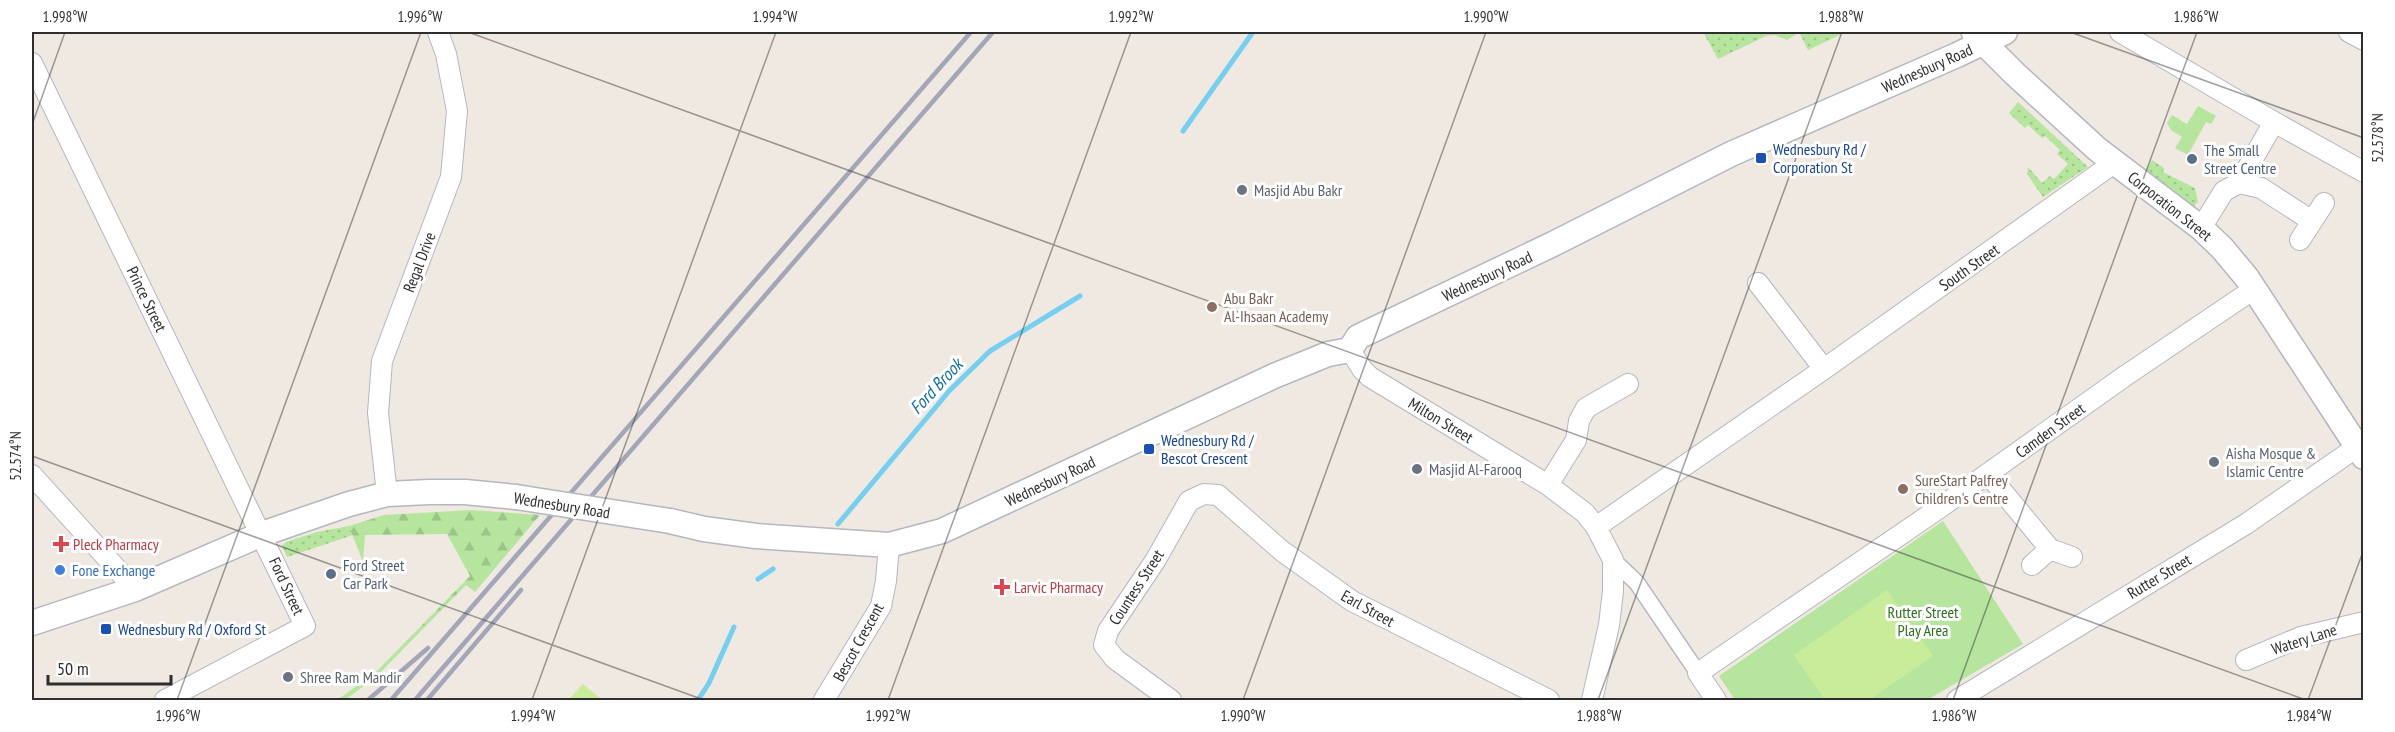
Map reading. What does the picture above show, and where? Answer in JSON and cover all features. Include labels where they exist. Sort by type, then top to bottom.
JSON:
[{"type":"street","name":"Regal Drive","points":[[387,494],[378,421],[382,361],[451,177],[457,111],[446,54],[438,32]]},
{"type":"street","name":"Wednesbury Road","points":[[32,623],[135,589],[262,534],[349,504],[387,494],[465,492],[516,497],[756,536],[889,545],[942,531],[1274,376],[1328,354],[1350,350],[1358,337],[1553,244],[1731,154],[1978,37],[2005,32]]},
{"type":"street","points":[[2120,32],[2136,51],[2204,81],[2364,172]]},
{"type":"street","points":[[2349,32],[2364,40]]},
{"type":"street","name":"Corporation Street","points":[[1978,37],[2069,124],[2114,163],[2201,228],[2233,261],[2254,289],[2360,452]]},
{"type":"street","name":"Prince Street","points":[[32,63],[262,534]]},
{"type":"street","points":[[2201,228],[2224,191],[2239,183],[2274,122]]},
{"type":"street","name":"South Street","points":[[1596,527],[1824,369],[2114,163]]},
{"type":"street","points":[[2239,183],[2261,188],[2313,220]]},
{"type":"street","points":[[2300,240],[2324,203]]},
{"type":"street","points":[[1758,283],[1824,369]]},
{"type":"street","name":"Camden Street","points":[[1698,672],[2254,289]]},
{"type":"street","name":"Milton Street","points":[[1350,350],[1370,377],[1548,484],[1570,500],[1596,527],[1613,560],[1613,591],[1609,625],[1592,700]]},
{"type":"street","points":[[1548,484],[1576,440],[1579,421],[1586,408],[1628,384]]},
{"type":"street","name":"Rutter Street","points":[[1957,700],[2360,452]]},
{"type":"street","points":[[1988,474],[2050,549],[2072,557]]},
{"type":"street","points":[[32,475],[135,589]]},
{"type":"street","name":"Countess Street","points":[[1171,700],[1114,658],[1104,645],[1108,631],[1155,561],[1189,501],[1204,494]]},
{"type":"street","name":"Earl Street","points":[[1204,494],[1218,495],[1282,551],[1352,601],[1549,700]]},
{"type":"street","name":"Ford Street","points":[[165,700],[305,626],[262,534]]},
{"type":"street","name":"Bescot Crescent","points":[[824,700],[881,606],[889,545]]},
{"type":"street","points":[[2032,565],[2050,549]]},
{"type":"street","points":[[1613,560],[1636,583],[1716,700]]},
{"type":"street","name":"Watery Lane","points":[[2246,660],[2301,637],[2364,622]]},
{"type":"green space","points":[[1703,32],[1798,33],[1787,40],[1774,35],[1766,36],[1718,59]]},
{"type":"green space","points":[[1799,32],[1846,32],[1808,50]]},
{"type":"green space","points":[[2018,102],[2088,167],[2043,197],[2027,174],[2028,167],[2042,183],[2050,176],[2054,179],[2068,164],[2057,154],[2060,150],[2045,136],[2042,138],[2028,125],[2025,128],[2009,113]]},
{"type":"green space","points":[[2198,106],[2216,116],[2211,124],[2206,122],[2188,155],[2175,148],[2182,137],[2171,130],[2167,123],[2172,115],[2187,124]]},
{"type":"green space","points":[[2152,160],[2164,168],[2163,172],[2195,188],[2198,201],[2194,207],[2145,172]]},
{"type":"green space","points":[[471,510],[540,515],[475,592],[466,585],[376,677],[345,700],[337,700],[375,673],[470,576],[447,534],[365,535],[363,562],[349,526],[384,515]]},
{"type":"green space","name":"Rutter Street Play Area","points":[[1943,521],[2023,644],[1927,700],[1735,700],[1719,676]]},
{"type":"green space","points":[[349,526],[353,535],[287,557],[282,546],[286,542],[317,532]]},
{"type":"green space","points":[[1887,590],[1933,656],[1869,700],[1825,700],[1794,655]]},
{"type":"green space","points":[[583,684],[602,700],[568,700]]},
{"type":"waterway","name":"Ford Brook","points":[[1183,131],[1253,32]]},
{"type":"waterway","name":"Ford Brook","points":[[838,524],[950,390],[990,351],[1080,296]]},
{"type":"waterway","name":"Ford Brook","points":[[758,579],[773,569]]},
{"type":"waterway","name":"Ford Brook","points":[[698,700],[709,683],[734,627]]},
{"type":"railway","points":[[391,700],[971,32]]},
{"type":"railway","points":[[415,700],[993,32]]},
{"type":"railway","points":[[427,700],[521,590]]},
{"type":"railway","points":[[368,700],[428,648]]},
{"type":"place","name":"Wednesbury Rd / Corporation St","points":[[1761,158]]},
{"type":"place","name":"The Small Street Centre","points":[[2192,159]]},
{"type":"place","name":"Masjid Abu Bakr","points":[[1242,190]]},
{"type":"place","name":"Abu Bakr Al-Ihsaan Academy","points":[[1212,307]]},
{"type":"place","name":"Wednesbury Rd / Bescot Crescent","points":[[1149,449]]},
{"type":"place","name":"Aisha Mosque & Islamic Centre","points":[[2214,462]]},
{"type":"place","name":"Masjid Al-Farooq","points":[[1417,469]]},
{"type":"place","name":"SureStart Palfrey Children's Centre","points":[[1903,489]]},
{"type":"place","name":"Pleck Pharmacy","points":[[61,544]]},
{"type":"place","name":"Fone Exchange","points":[[60,570]]},
{"type":"place","name":"Ford Street Car Park","points":[[331,574]]},
{"type":"place","name":"Larvic Pharmacy","points":[[1002,587]]},
{"type":"place","name":"Wednesbury Rd / Oxford St","points":[[106,629]]},
{"type":"place","name":"Shree Ram Mandir","points":[[288,677]]}]
